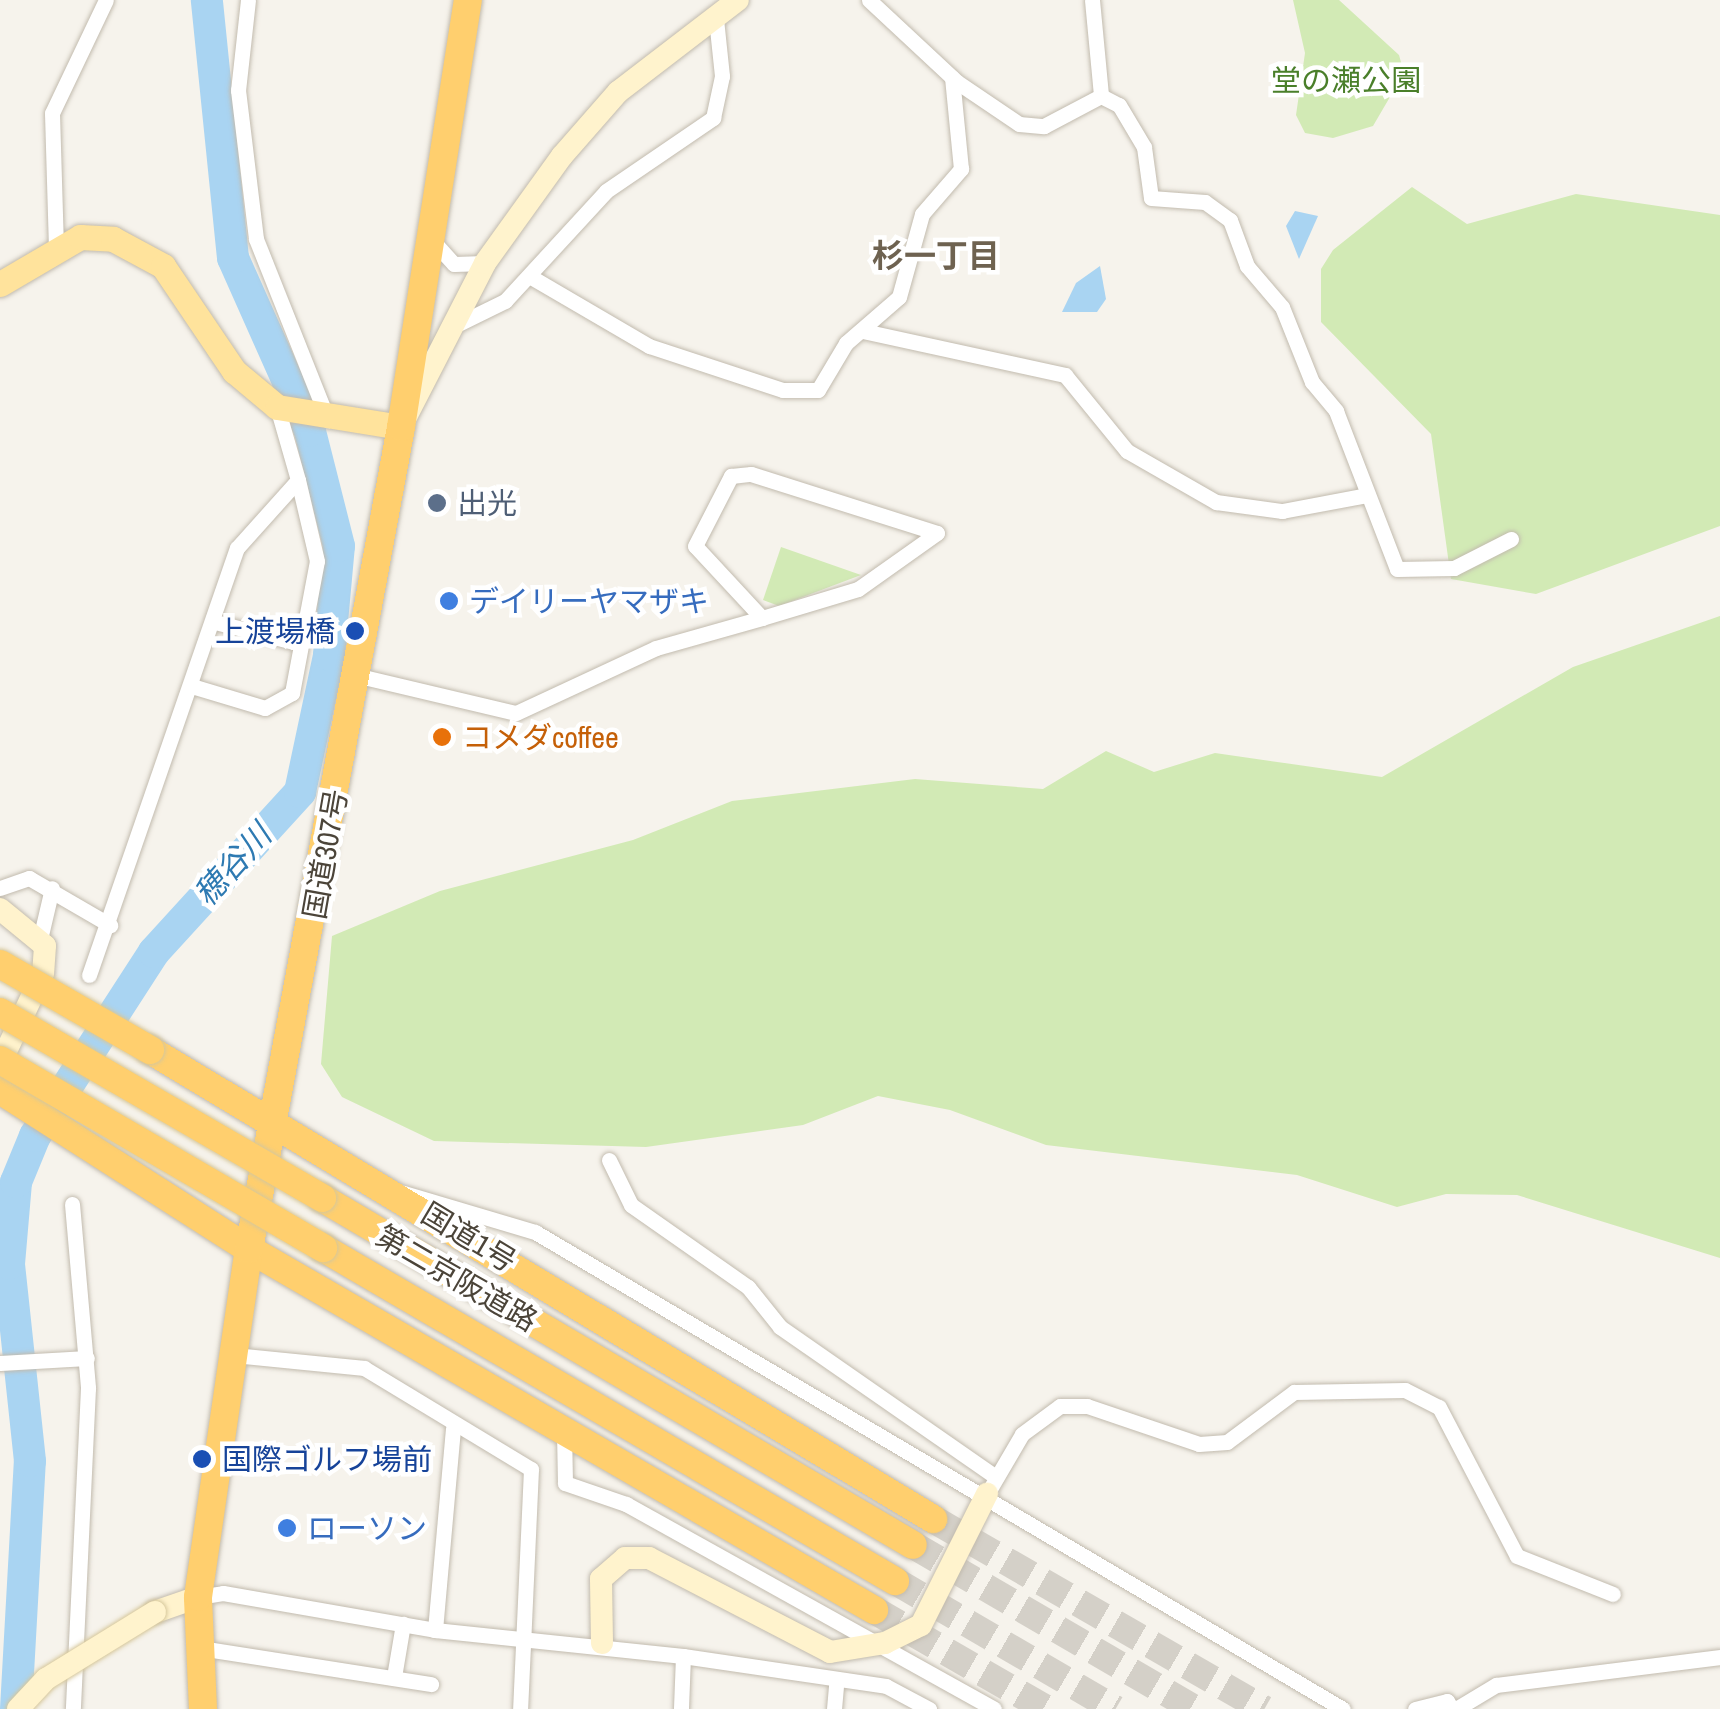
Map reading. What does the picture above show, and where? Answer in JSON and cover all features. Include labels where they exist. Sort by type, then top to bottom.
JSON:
[{"type":"highway","name":"国道307号","points":[[203,1709],[198,1597],[249,1249],[276,1123],[401,427],[428,233],[468,0]]},
{"type":"highway","name":"国道1号","points":[[0,964],[392,1190],[933,1519]]},
{"type":"highway","name":"第二京阪道路","points":[[0,1012],[914,1545]]},
{"type":"highway","name":"第二京阪道路","points":[[0,1062],[895,1581]]},
{"type":"highway","points":[[0,1090],[249,1249],[874,1610]]},
{"type":"main road","points":[[0,284],[80,237],[137,248],[162,266],[234,371],[277,407],[328,420],[401,427]]},
{"type":"street","points":[[56,248],[52,114],[106,0]]},
{"type":"street","points":[[248,0],[238,90],[256,239],[328,420]]},
{"type":"street","points":[[401,427],[485,264],[618,92],[738,0]]},
{"type":"street","points":[[869,0],[952,77],[1031,128],[1101,96]]},
{"type":"street","points":[[1092,0],[1101,96]]},
{"type":"street","points":[[456,324],[532,277],[606,191],[712,118],[722,76],[716,19]]},
{"type":"street","points":[[532,277],[649,346],[794,392],[818,390],[863,331],[899,297],[922,214],[962,169],[952,77]]},
{"type":"street","points":[[1101,96],[1118,105],[1144,147],[1151,198],[1204,202],[1230,220],[1247,266],[1282,307],[1312,382],[1336,411],[1397,569],[1454,568],[1511,538]]},
{"type":"street","points":[[428,233],[445,259],[485,264]]},
{"type":"street","points":[[863,331],[1065,376],[1126,450],[1216,502],[1282,511],[1367,495]]},
{"type":"street","points":[[196,687],[265,708],[292,694],[317,561],[277,407]]},
{"type":"street","points":[[355,675],[516,713],[656,648],[762,618],[858,589],[937,533],[751,474],[730,476],[695,546],[762,618]]},
{"type":"street","points":[[89,974],[196,687],[237,548],[298,480]]},
{"type":"street","points":[[215,622],[301,644]]},
{"type":"street","points":[[0,888],[30,878],[110,925]]},
{"type":"street","points":[[0,1062],[43,973],[40,935],[52,888]]},
{"type":"street","points":[[0,909],[40,935]]},
{"type":"street","points":[[609,1160],[631,1204],[748,1286],[780,1327],[992,1486]]},
{"type":"street","points":[[392,1190],[535,1232],[992,1486],[1344,1709]]},
{"type":"street","points":[[72,1204],[87,1358],[74,1709]]},
{"type":"street","points":[[234,1354],[364,1368],[454,1429],[531,1469],[520,1709]]},
{"type":"street","points":[[2,1363],[87,1358]]},
{"type":"street","points":[[602,1643],[601,1578],[625,1558],[648,1558],[830,1652],[885,1643],[921,1626],[1022,1434],[1060,1406],[1087,1406],[1199,1444],[1227,1442],[1294,1392],[1405,1390],[1439,1407],[1516,1556],[1613,1594]]},
{"type":"street","points":[[435,1630],[454,1429]]},
{"type":"street","points":[[564,1431],[565,1484],[626,1504],[885,1643],[994,1709]]},
{"type":"street","points":[[18,1709],[46,1679],[155,1612],[223,1593],[435,1630],[602,1643],[836,1684],[886,1686],[929,1709]]},
{"type":"street","points":[[394,1677],[403,1624]]},
{"type":"street","points":[[200,1648],[432,1684]]},
{"type":"street","points":[[681,1709],[684,1656]]},
{"type":"street","points":[[1415,1709],[1447,1701],[1454,1709],[1496,1685],[1720,1657]]},
{"type":"street","points":[[834,1709],[836,1684]]},
{"type":"green space","name":"堂の瀬公園","points":[[1293,0],[1339,0],[1399,55],[1404,73],[1373,126],[1333,138],[1305,133],[1296,115],[1305,53]]},
{"type":"green space","points":[[1412,187],[1467,224],[1576,194],[1720,215],[1720,526],[1536,594],[1451,579],[1431,434],[1321,322],[1321,269],[1333,250]]},
{"type":"green space","points":[[781,547],[861,575],[779,606],[763,600]]},
{"type":"green space","points":[[1720,616],[1720,1258],[1517,1195],[1446,1194],[1397,1207],[1297,1175],[1046,1145],[950,1110],[878,1096],[803,1125],[646,1147],[434,1141],[342,1097],[321,1064],[332,936],[440,891],[633,840],[732,801],[915,779],[1043,789],[1106,751],[1154,772],[1215,753],[1382,777],[1573,667]]},
{"type":"water","points":[[1295,211],[1318,216],[1299,259],[1286,226]]},
{"type":"water","points":[[1100,266],[1106,299],[1097,312],[1062,312],[1076,283]]},
{"type":"waterway","name":"穂谷川","points":[[16,1709],[30,1461],[9,1264],[16,1182],[35,1136],[154,952],[300,792],[329,655],[339,546],[310,431],[233,258],[207,0]]},
{"type":"tunnel","points":[[933,1519],[1264,1709]]},
{"type":"tunnel","points":[[913,1545],[1195,1709]]},
{"type":"tunnel","points":[[895,1581],[1115,1709]]},
{"type":"tunnel","points":[[874,1610],[1046,1709]]},
{"type":"place","name":"出光","points":[[437,503]]},
{"type":"place","name":"デイリーヤマザキ","points":[[449,601]]},
{"type":"place","name":"上渡場橋","points":[[355,631]]},
{"type":"place","name":"コメダcoffee","points":[[442,737]]},
{"type":"place","name":"国際ゴルフ場前","points":[[202,1459]]},
{"type":"place","name":"ローソン","points":[[287,1528]]},
{"type":"district","name":"杉一丁目","points":[[936,256]]}]
